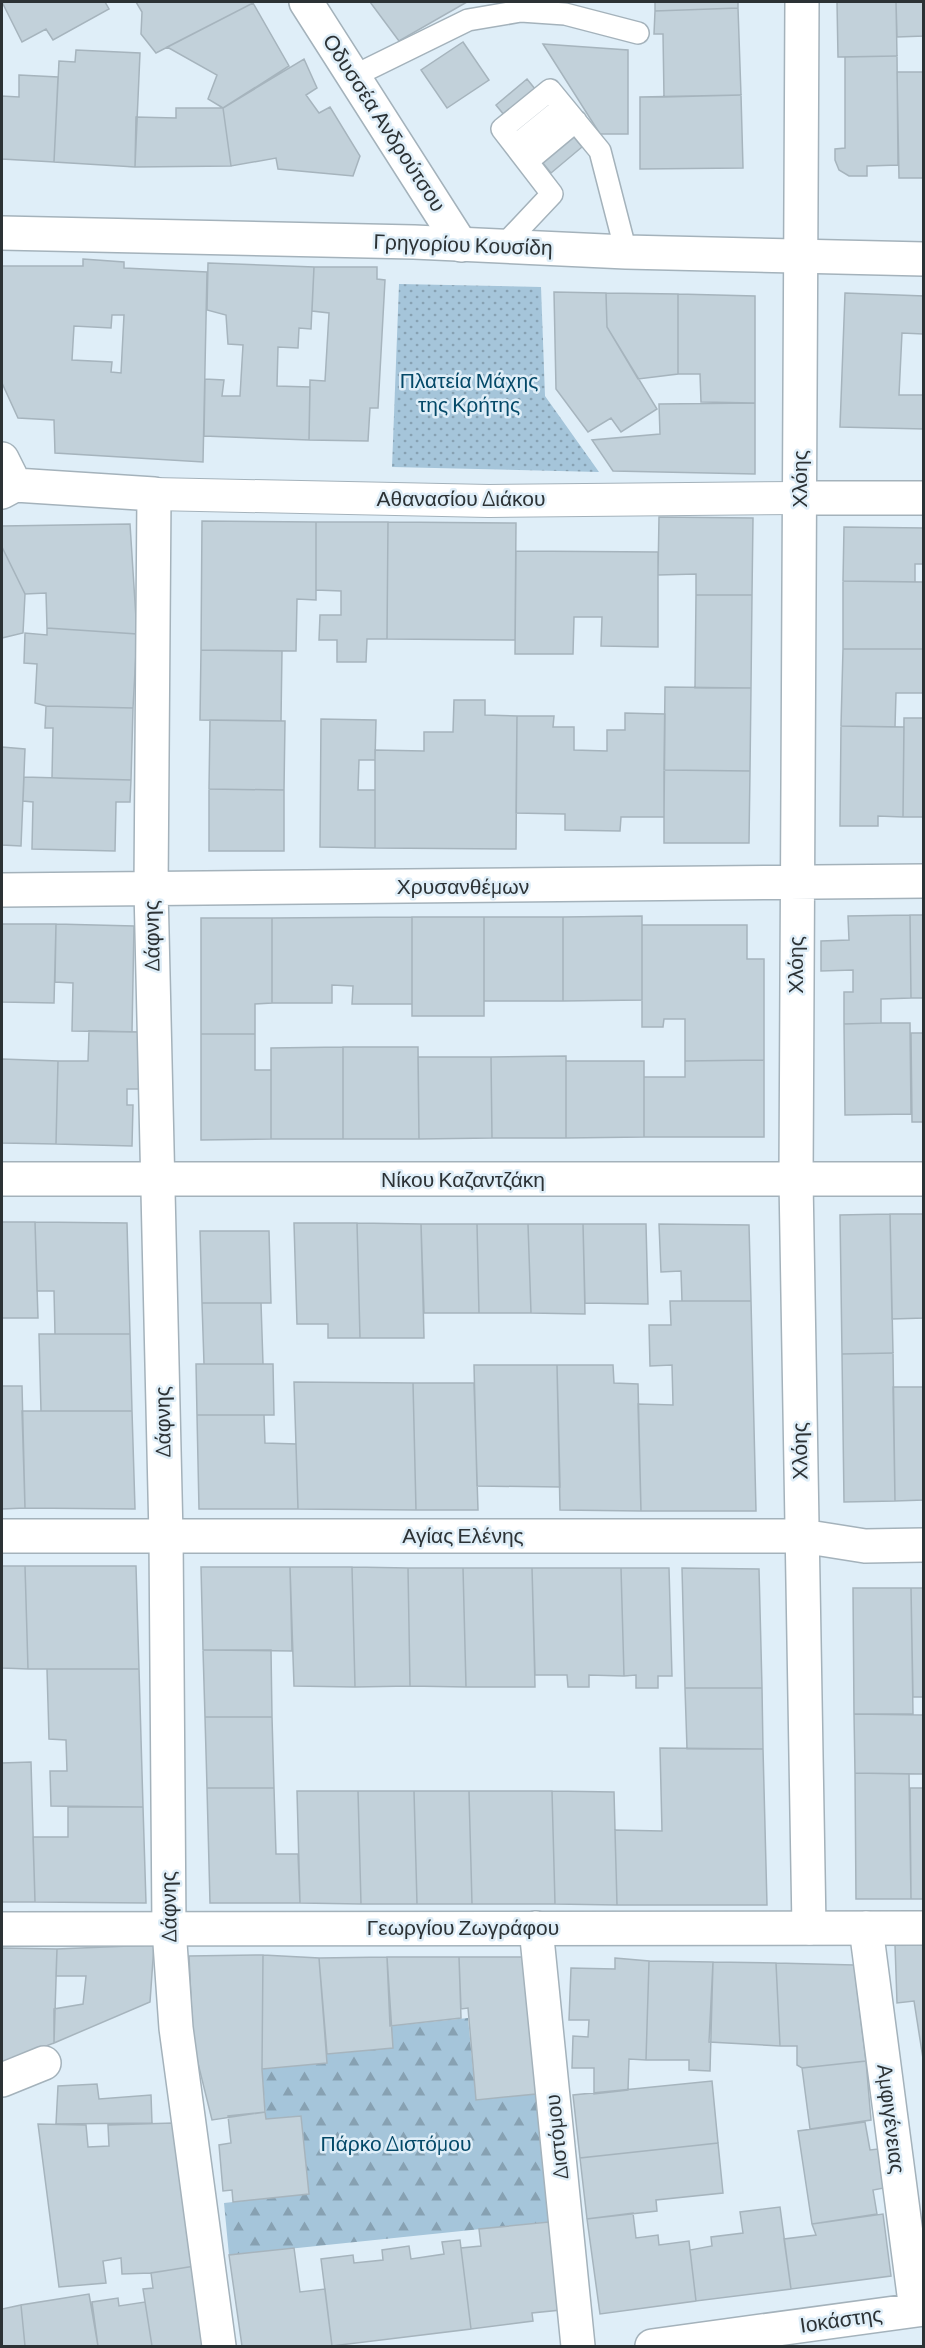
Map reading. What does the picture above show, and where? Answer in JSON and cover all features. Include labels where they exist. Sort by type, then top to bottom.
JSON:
[{"type":"street","name":"Οδυσσέα Ανδρούτσου","points":[[306,2],[461,244]]},
{"type":"street","name":"Χλόης","points":[[802,2],[796,1180],[809,1928]]},
{"type":"street","name":"Γρηγορίου Κουσίδη","points":[[2,233],[461,244],[626,252],[924,259]]},
{"type":"street","name":"Αθανασίου Διάκου","points":[[6,479],[154,494],[489,501],[924,498]]},
{"type":"street","name":"Δάφνης","points":[[154,494],[151,889],[166,1536],[169,1929],[176,2028],[219,2346]]},
{"type":"street","name":"Χρυσανθέμων","points":[[2,890],[924,881]]},
{"type":"street","name":"Νίκου Καζαντζάκη","points":[[2,1179],[924,1179]]},
{"type":"street","name":"Αγίας Ελένης","points":[[2,1536],[802,1536],[865,1546],[924,1545]]},
{"type":"street","name":"Διστόμου","points":[[536,1928],[578,2346]]},
{"type":"street","name":"Γεωργίου Ζωγράφου","points":[[2,1929],[924,1928]]},
{"type":"street","name":"Αμφιγένειας","points":[[866,1929],[920,2309]]},
{"type":"street","points":[[2,2080],[44,2063]]},
{"type":"street","name":"Ιοκάστης","points":[[652,2346],[920,2309]]},
{"type":"lane","points":[[354,76],[468,20],[521,11],[565,14],[638,33]]},
{"type":"lane","points":[[503,246],[552,194],[502,129],[550,90],[600,151],[626,252]]},
{"type":"lane","points":[[521,153],[570,114]]},
{"type":"green space","name":"Πλατεία Μάχης της Κρήτης","points":[[399,284],[541,287],[545,396],[599,472],[392,467]]},
{"type":"green space","name":"Πάρκο Διστόμου","points":[[468,2018],[476,2100],[536,2094],[549,2222],[229,2255],[224,2203],[309,2194],[301,2116],[266,2119],[262,2069],[327,2063],[327,2054],[392,2048],[390,2026]]},
{"type":"building","points":[[2,2],[105,2],[109,9],[53,40],[46,29],[22,42]]},
{"type":"building","points":[[136,2],[253,3],[156,53],[141,34],[142,12]]},
{"type":"building","points":[[370,2],[467,2],[399,41]]},
{"type":"building","points":[[655,2],[738,2],[738,8],[655,11]]},
{"type":"building","points":[[837,2],[896,2],[897,56],[838,57]]},
{"type":"building","points":[[896,2],[924,2],[924,36],[897,37]]},
{"type":"building","points":[[253,3],[289,66],[223,108],[208,99],[217,75],[167,47]]},
{"type":"building","points":[[738,8],[741,95],[664,97],[663,34],[654,34],[655,11]]},
{"type":"building","points":[[463,42],[489,80],[447,108],[421,70]]},
{"type":"building","points":[[543,44],[628,50],[628,134],[600,134]]},
{"type":"building","points":[[76,50],[140,53],[135,167],[54,162],[59,61],[75,62]]},
{"type":"building","points":[[897,56],[898,165],[867,166],[867,176],[849,176],[839,170],[835,160],[835,149],[845,148],[845,57]]},
{"type":"building","points":[[304,59],[317,88],[306,95],[319,113],[330,107],[360,156],[353,176],[278,169],[276,158],[231,166],[223,108]]},
{"type":"building","points":[[897,72],[924,72],[924,178],[899,178]]},
{"type":"building","points":[[19,75],[58,77],[54,162],[2,159],[2,96],[19,97]]},
{"type":"building","points":[[527,79],[582,147],[551,173],[496,105]]},
{"type":"building","points":[[741,95],[743,168],[640,169],[640,97]]},
{"type":"building","points":[[176,108],[223,108],[231,166],[135,167],[136,117],[176,118]]},
{"type":"building","points":[[83,259],[124,262],[124,268],[207,272],[203,462],[55,453],[54,420],[18,418],[2,383],[2,266],[83,266]],"holes":[[[112,315],[124,315],[121,373],[111,372],[112,362],[72,360],[74,326],[111,328]]]},
{"type":"building","points":[[208,263],[314,267],[311,329],[299,328],[298,348],[278,347],[277,386],[310,387],[309,440],[204,436],[205,379],[224,380],[222,396],[240,396],[243,345],[228,344],[226,315],[207,310]]},
{"type":"building","points":[[314,267],[377,267],[377,279],[385,280],[378,408],[370,408],[368,441],[309,440],[310,380],[325,381],[329,313],[312,311]]},
{"type":"building","points":[[554,292],[606,293],[607,327],[657,409],[621,432],[611,418],[588,432],[556,389]]},
{"type":"building","points":[[606,293],[678,294],[678,374],[638,379],[607,327]]},
{"type":"building","points":[[845,293],[924,296],[923,334],[902,333],[899,395],[924,395],[924,429],[840,427]]},
{"type":"building","points":[[678,294],[755,296],[755,403],[701,402],[700,374],[678,374]]},
{"type":"building","points":[[755,403],[755,474],[613,471],[592,440],[660,434],[659,404]]},
{"type":"building","points":[[659,517],[753,518],[752,595],[696,595],[696,574],[658,575]]},
{"type":"building","points":[[202,521],[316,522],[316,600],[297,599],[296,651],[201,650]]},
{"type":"building","points":[[316,522],[388,522],[387,639],[367,639],[366,662],[337,662],[337,640],[319,640],[320,615],[341,615],[341,591],[316,590]]},
{"type":"building","points":[[388,522],[516,523],[515,640],[387,639]]},
{"type":"building","points":[[130,524],[137,634],[47,628],[46,593],[25,594],[2,547],[2,526]]},
{"type":"building","points":[[844,527],[924,528],[924,564],[915,564],[915,582],[843,581]]},
{"type":"building","points":[[2,547],[25,594],[23,633],[2,638]]},
{"type":"building","points":[[516,551],[658,552],[658,647],[601,646],[602,617],[574,617],[573,654],[515,654]]},
{"type":"building","points":[[843,581],[924,582],[924,649],[843,649]]},
{"type":"building","points":[[696,595],[752,595],[751,688],[695,688]]},
{"type":"building","points":[[47,628],[137,634],[133,708],[46,706],[35,703],[37,664],[24,663],[25,633],[47,635]]},
{"type":"building","points":[[843,649],[924,649],[924,693],[896,693],[895,727],[841,726]]},
{"type":"building","points":[[201,650],[282,651],[281,721],[200,720]]},
{"type":"building","points":[[665,687],[751,688],[750,771],[664,770]]},
{"type":"building","points":[[454,700],[485,700],[485,715],[517,716],[516,849],[375,848],[375,750],[424,751],[424,732],[453,732]]},
{"type":"building","points":[[46,706],[133,708],[131,780],[52,778],[53,728],[45,728]]},
{"type":"building","points":[[625,713],[665,714],[664,817],[621,817],[620,831],[565,830],[565,814],[516,813],[517,716],[554,716],[553,727],[574,727],[574,750],[607,751],[607,730],[625,730]]},
{"type":"building","points":[[904,718],[924,718],[924,817],[903,817]]},
{"type":"building","points":[[321,719],[376,720],[375,760],[359,760],[358,790],[375,790],[375,848],[320,847]]},
{"type":"building","points":[[210,720],[285,721],[284,790],[209,789]]},
{"type":"building","points":[[841,726],[904,727],[903,817],[878,816],[878,826],[840,826]]},
{"type":"building","points":[[2,747],[25,749],[21,846],[2,845]]},
{"type":"building","points":[[664,770],[750,771],[749,843],[664,843]]},
{"type":"building","points":[[24,777],[131,780],[130,802],[116,802],[115,851],[32,849],[33,802],[23,801]]},
{"type":"building","points":[[209,789],[284,790],[284,851],[209,851]]},
{"type":"building","points":[[910,915],[911,998],[881,999],[881,1023],[844,1024],[844,992],[853,992],[853,970],[821,971],[821,941],[849,940],[848,916]]},
{"type":"building","points":[[910,915],[924,915],[924,998],[911,998]]},
{"type":"building","points":[[642,916],[642,1000],[563,1001],[563,917]]},
{"type":"building","points":[[412,917],[484,917],[484,1016],[412,1016]]},
{"type":"building","points":[[412,917],[412,1004],[352,1004],[353,986],[332,985],[332,1003],[272,1003],[272,918]]},
{"type":"building","points":[[484,917],[563,917],[563,1001],[484,1001]]},
{"type":"building","points":[[201,918],[272,918],[272,1003],[255,1004],[255,1034],[201,1034]]},
{"type":"building","points":[[2,924],[56,924],[54,1003],[2,1002]]},
{"type":"building","points":[[56,924],[134,926],[132,1032],[72,1031],[73,983],[55,982]]},
{"type":"building","points":[[642,925],[747,925],[747,959],[764,959],[764,1060],[685,1061],[685,1019],[664,1019],[663,1027],[642,1027]]},
{"type":"building","points":[[910,1023],[911,1114],[845,1115],[844,1024]]},
{"type":"building","points":[[89,1031],[143,1032],[142,1089],[127,1089],[127,1105],[133,1105],[132,1146],[56,1144],[58,1061],[88,1061]]},
{"type":"building","points":[[911,1033],[924,1033],[924,1122],[912,1122]]},
{"type":"building","points":[[201,1034],[255,1034],[255,1070],[271,1070],[271,1139],[201,1140]]},
{"type":"building","points":[[343,1047],[418,1047],[419,1139],[343,1139]]},
{"type":"building","points":[[343,1047],[343,1139],[271,1139],[271,1048]]},
{"type":"building","points":[[566,1056],[566,1138],[492,1138],[491,1057]]},
{"type":"building","points":[[418,1057],[491,1057],[492,1138],[419,1139]]},
{"type":"building","points":[[2,1059],[58,1061],[56,1144],[2,1143]]},
{"type":"building","points":[[764,1060],[764,1137],[644,1137],[644,1077],[685,1077],[685,1061]]},
{"type":"building","points":[[566,1061],[644,1061],[644,1137],[566,1138]]},
{"type":"building","points":[[890,1214],[924,1214],[924,1318],[892,1319]]},
{"type":"building","points":[[890,1214],[893,1353],[842,1354],[840,1215]]},
{"type":"building","points":[[2,1222],[35,1222],[38,1318],[2,1318]]},
{"type":"building","points":[[35,1222],[127,1223],[130,1334],[55,1334],[54,1291],[37,1291]]},
{"type":"building","points":[[294,1223],[357,1223],[360,1338],[328,1338],[328,1324],[297,1324]]},
{"type":"building","points":[[357,1223],[421,1224],[424,1338],[360,1338]]},
{"type":"building","points":[[421,1224],[477,1224],[479,1313],[424,1313]]},
{"type":"building","points":[[477,1224],[528,1224],[531,1313],[479,1313]]},
{"type":"building","points":[[528,1224],[583,1224],[585,1314],[531,1313]]},
{"type":"building","points":[[583,1224],[646,1224],[648,1304],[585,1303]]},
{"type":"building","points":[[659,1224],[749,1225],[751,1301],[682,1301],[681,1271],[661,1272]]},
{"type":"building","points":[[200,1231],[269,1231],[271,1303],[202,1303]]},
{"type":"building","points":[[670,1301],[751,1301],[756,1511],[641,1511],[638,1404],[673,1405],[672,1365],[650,1366],[649,1325],[671,1325]]},
{"type":"building","points":[[202,1303],[261,1303],[263,1364],[204,1364]]},
{"type":"building","points":[[39,1334],[130,1334],[132,1411],[41,1411]]},
{"type":"building","points":[[893,1353],[895,1501],[844,1502],[842,1354]]},
{"type":"building","points":[[196,1364],[273,1364],[274,1415],[197,1415]]},
{"type":"building","points":[[474,1365],[557,1365],[560,1487],[477,1486]]},
{"type":"building","points":[[557,1365],[613,1365],[614,1383],[638,1384],[641,1511],[560,1510]]},
{"type":"building","points":[[294,1382],[413,1383],[416,1510],[298,1509]]},
{"type":"building","points":[[413,1383],[474,1383],[478,1510],[416,1510]]},
{"type":"building","points":[[2,1386],[22,1386],[25,1508],[2,1509]]},
{"type":"building","points":[[893,1387],[924,1387],[924,1500],[895,1501]]},
{"type":"building","points":[[22,1411],[132,1411],[135,1509],[25,1508]]},
{"type":"building","points":[[197,1415],[264,1415],[265,1443],[296,1444],[298,1509],[199,1509]]},
{"type":"building","points":[[2,1566],[25,1566],[28,1669],[2,1668]]},
{"type":"building","points":[[25,1566],[136,1566],[139,1669],[28,1669]]},
{"type":"building","points":[[201,1567],[290,1567],[292,1651],[203,1650]]},
{"type":"building","points":[[290,1567],[352,1567],[355,1687],[294,1686]]},
{"type":"building","points":[[352,1567],[408,1568],[410,1686],[355,1687]]},
{"type":"building","points":[[408,1568],[463,1568],[466,1687],[410,1686]]},
{"type":"building","points":[[463,1568],[532,1568],[535,1687],[466,1687]]},
{"type":"building","points":[[532,1568],[621,1568],[624,1676],[589,1675],[589,1687],[568,1687],[567,1675],[535,1675]]},
{"type":"building","points":[[621,1568],[669,1568],[672,1676],[658,1676],[658,1688],[636,1688],[636,1675],[624,1676]]},
{"type":"building","points":[[682,1568],[759,1569],[762,1688],[685,1688]]},
{"type":"building","points":[[853,1588],[911,1588],[913,1714],[854,1714]]},
{"type":"building","points":[[911,1588],[924,1588],[924,1697],[913,1697]]},
{"type":"building","points":[[203,1650],[271,1650],[272,1717],[205,1717]]},
{"type":"building","points":[[47,1669],[139,1669],[143,1807],[51,1806],[50,1771],[67,1771],[66,1740],[49,1739]]},
{"type":"building","points":[[685,1688],[762,1688],[763,1749],[687,1749]]},
{"type":"building","points":[[854,1714],[924,1715],[924,1774],[855,1773]]},
{"type":"building","points":[[205,1717],[272,1717],[274,1788],[207,1788]]},
{"type":"building","points":[[660,1748],[763,1749],[767,1905],[617,1905],[615,1830],[662,1831]]},
{"type":"building","points":[[31,1762],[35,1902],[2,1902],[2,1763]]},
{"type":"building","points":[[855,1773],[909,1774],[911,1899],[856,1899]]},
{"type":"building","points":[[207,1788],[274,1788],[276,1854],[298,1854],[300,1903],[210,1903]]},
{"type":"building","points":[[910,1788],[924,1788],[924,1899],[911,1899]]},
{"type":"building","points":[[297,1791],[358,1791],[361,1904],[300,1903]]},
{"type":"building","points":[[358,1791],[414,1791],[417,1904],[361,1904]]},
{"type":"building","points":[[414,1791],[469,1791],[472,1904],[417,1904]]},
{"type":"building","points":[[469,1791],[552,1791],[555,1904],[472,1904]]},
{"type":"building","points":[[552,1791],[614,1792],[617,1905],[555,1904]]},
{"type":"building","points":[[68,1807],[143,1807],[146,1903],[35,1902],[33,1837],[68,1837]]},
{"type":"building","points":[[154,1945],[150,2002],[54,2043],[54,2009],[83,2004],[86,1976],[56,1976],[57,1949]]},
{"type":"building","points":[[895,1945],[924,1945],[924,2065],[914,2001],[897,2003]]},
{"type":"building","points":[[2,1948],[57,1949],[54,2043],[2,2063]]},
{"type":"building","points":[[263,1955],[319,1958],[327,2063],[262,2069]]},
{"type":"building","points":[[263,1955],[262,2069],[265,2112],[212,2120],[193,2043],[189,1956]]},
{"type":"building","points":[[387,1957],[459,1957],[461,2018],[390,2026]]},
{"type":"building","points":[[387,1957],[393,2048],[327,2054],[319,1958]]},
{"type":"building","points":[[459,1957],[523,1957],[536,2094],[476,2100],[468,2008],[461,2009]]},
{"type":"building","points":[[615,1958],[649,1961],[646,2060],[629,2059],[628,2090],[594,2094],[594,2068],[572,2068],[573,2036],[588,2037],[589,2020],[569,2020],[571,1968],[615,1969]]},
{"type":"building","points":[[649,1961],[713,1962],[710,2071],[689,2070],[689,2060],[646,2060]]},
{"type":"building","points":[[713,1962],[776,1963],[780,2046],[709,2042]]},
{"type":"building","points":[[776,1963],[854,1965],[866,2061],[802,2068],[797,2065],[797,2046],[780,2046]]},
{"type":"building","points":[[866,2061],[871,2120],[810,2129],[802,2068]]},
{"type":"building","points":[[712,2081],[718,2143],[580,2158],[573,2095]]},
{"type":"building","points":[[97,2084],[99,2099],[151,2095],[152,2123],[56,2124],[58,2086]]},
{"type":"building","points":[[265,2112],[266,2119],[301,2116],[309,2194],[233,2202],[232,2190],[223,2191],[219,2145],[231,2143],[228,2116]]},
{"type":"building","points":[[865,2122],[870,2150],[878,2149],[884,2188],[873,2190],[877,2214],[812,2224],[798,2131]]},
{"type":"building","points":[[173,2123],[195,2266],[151,2273],[122,2274],[121,2258],[103,2261],[106,2283],[59,2287],[38,2124],[86,2125],[88,2147],[109,2146],[108,2125]]},
{"type":"building","points":[[718,2143],[723,2193],[656,2200],[657,2211],[587,2219],[580,2158]]},
{"type":"building","points":[[780,2207],[791,2289],[696,2301],[690,2250],[712,2246],[711,2237],[743,2233],[740,2212]]},
{"type":"building","points":[[633,2213],[636,2238],[658,2235],[659,2245],[689,2241],[696,2301],[600,2314],[587,2219]]},
{"type":"building","points":[[883,2214],[891,2276],[791,2289],[784,2239],[816,2235],[812,2224]]},
{"type":"building","points":[[549,2222],[561,2310],[532,2313],[533,2321],[471,2329],[461,2248],[481,2246],[479,2229]]},
{"type":"building","points":[[460,2240],[471,2329],[332,2346],[321,2259],[353,2255],[354,2263],[383,2260],[382,2250],[409,2246],[411,2259],[444,2254],[442,2242]]},
{"type":"building","points":[[294,2248],[300,2292],[325,2289],[332,2346],[242,2346],[229,2255]]},
{"type":"building","points":[[195,2266],[207,2346],[152,2346],[143,2289],[153,2288],[151,2273]]},
{"type":"building","points":[[89,2294],[98,2346],[25,2346],[21,2305]]},
{"type":"building","points":[[118,2298],[119,2306],[145,2302],[152,2346],[98,2346],[92,2302]]},
{"type":"building","points":[[21,2305],[25,2346],[2,2346],[2,2309]]}]
